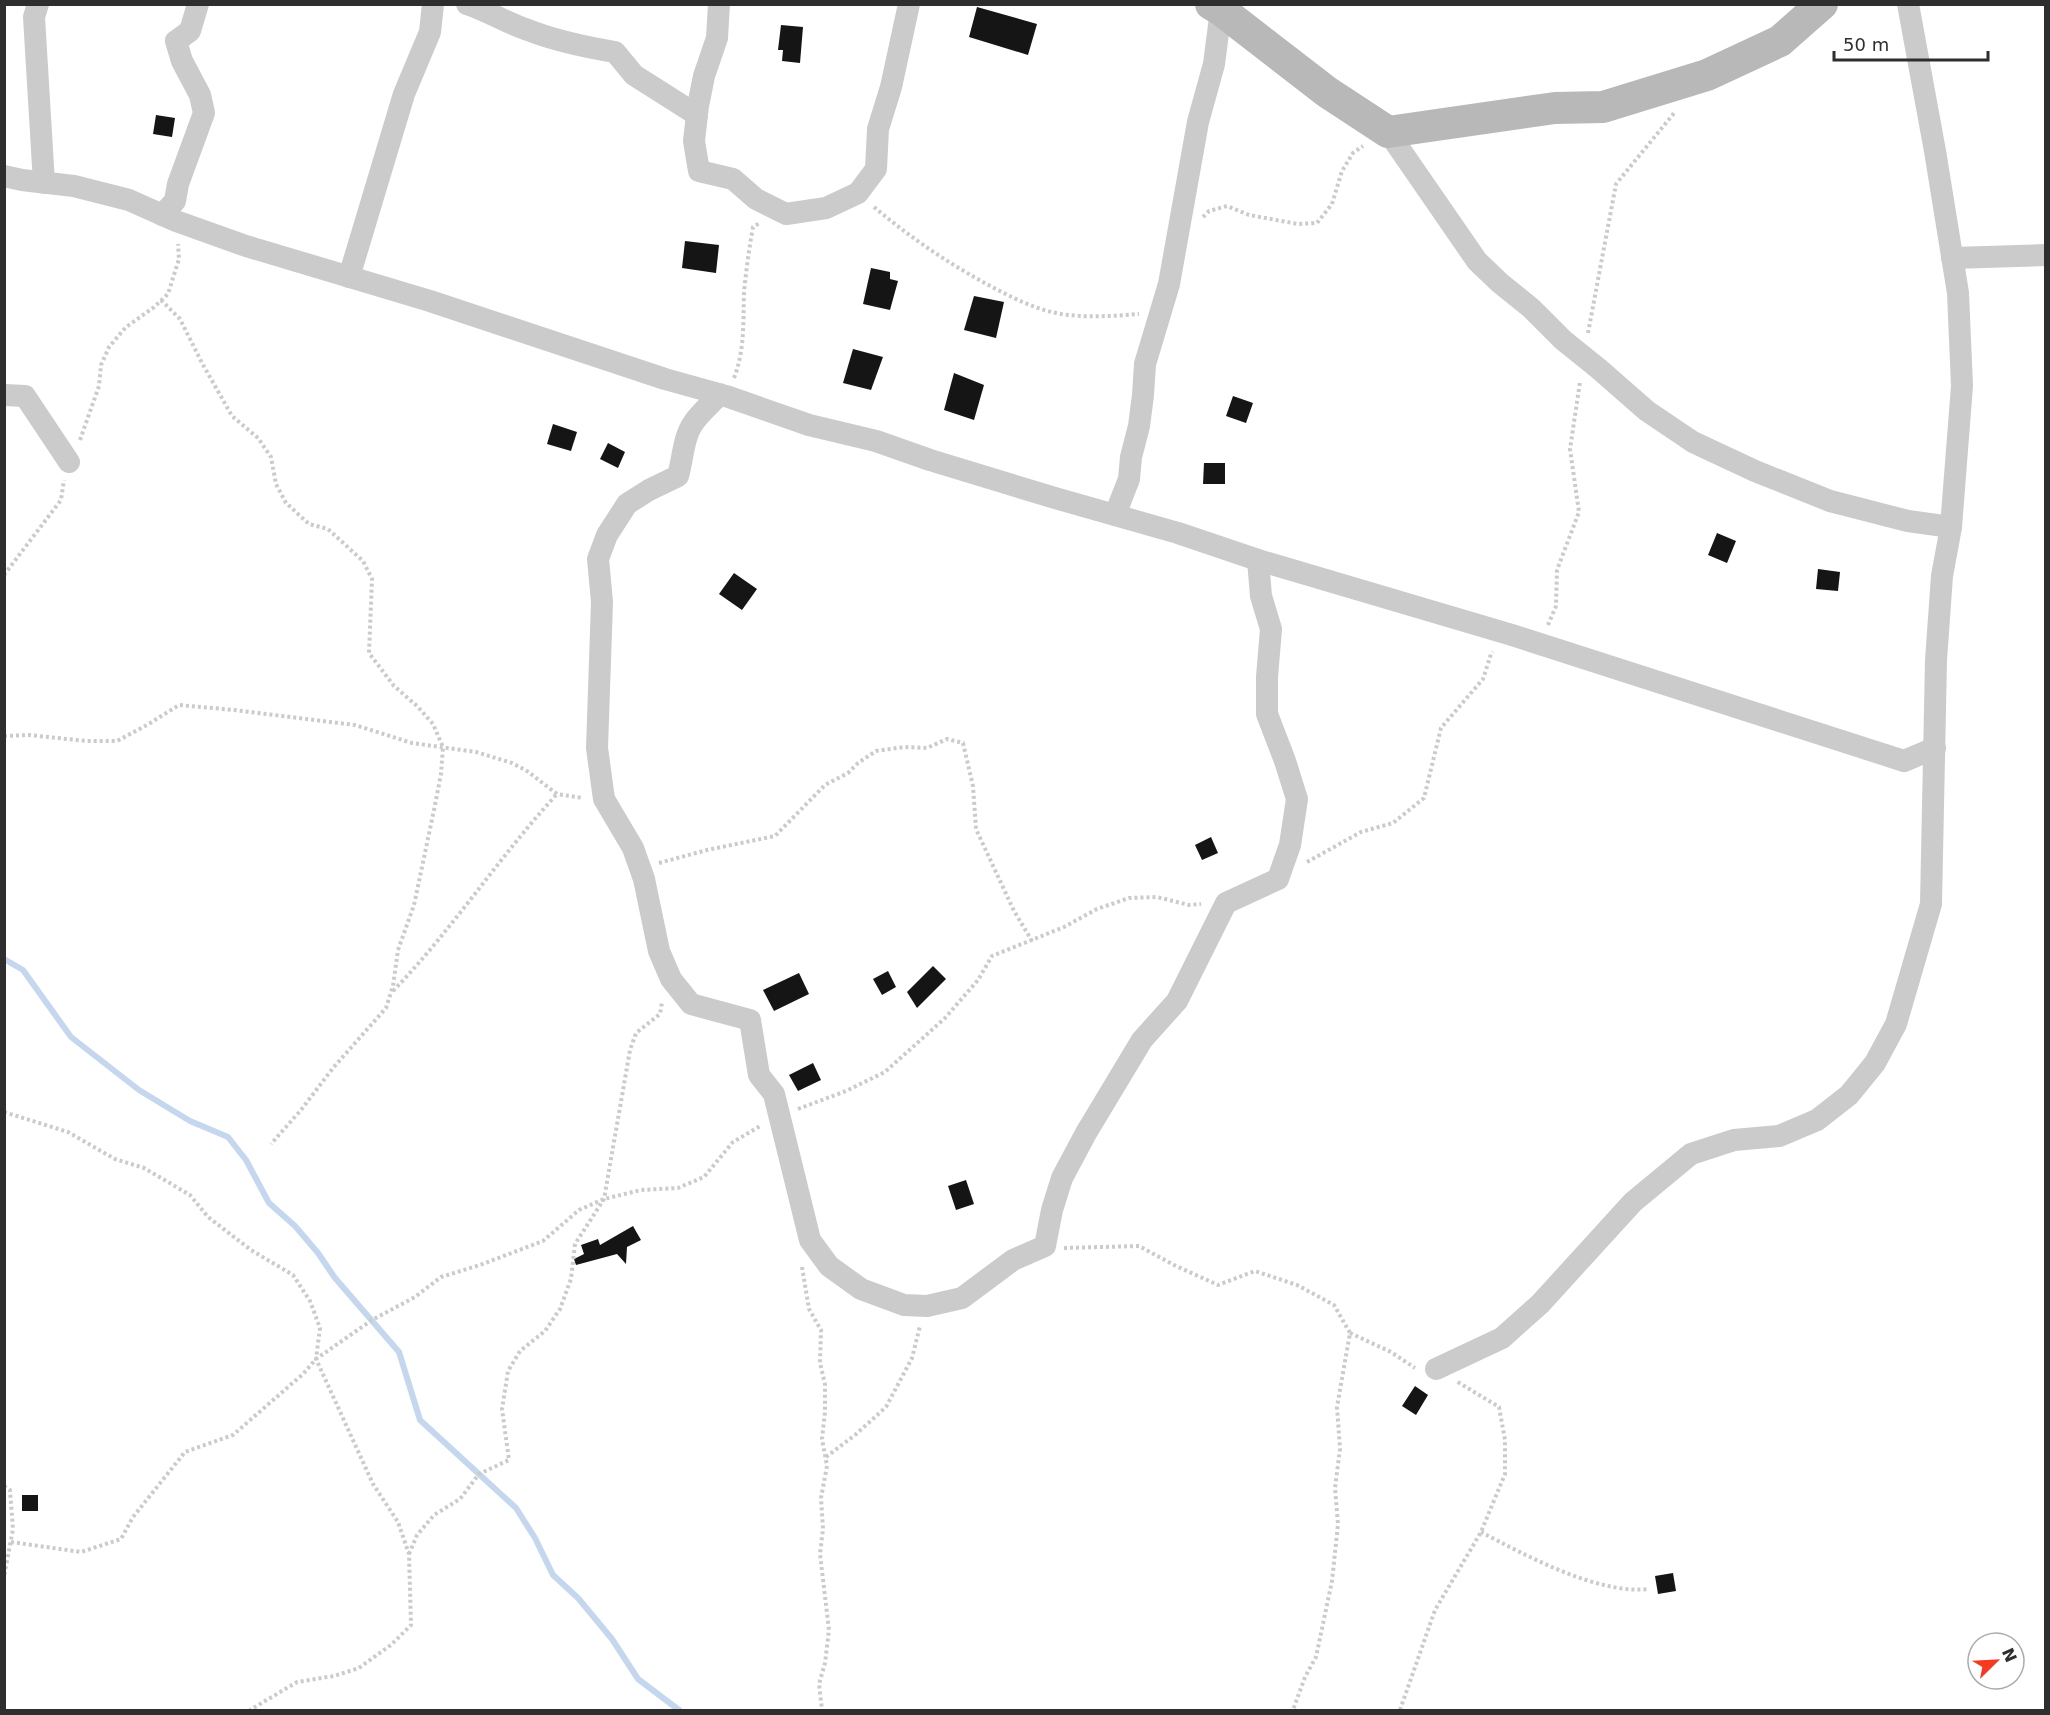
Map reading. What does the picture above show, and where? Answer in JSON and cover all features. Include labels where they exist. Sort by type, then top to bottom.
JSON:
[{"type":"street","points":[[38,4],[34,17],[44,183]]},
{"type":"street","points":[[169,218],[178,184],[204,113],[200,95],[182,62],[176,41],[190,31],[198,4]]},
{"type":"street","points":[[350,278],[404,94],[430,32],[433,4]]},
{"type":"street","points":[[467,4],[536,33],[576,46],[615,52],[634,75],[697,115]]},
{"type":"street","points":[[719,4],[717,38],[704,76],[697,115],[694,141],[699,171],[733,179],[756,199],[786,214],[826,208],[858,193],[876,169],[878,129],[891,87],[909,4]]},
{"type":"street","points":[[1388,132],[1555,108],[1603,107],[1707,75],[1780,40],[1822,4]]},
{"type":"street","points":[[1436,1369],[1502,1338],[1540,1304],[1633,1202],[1691,1154],[1734,1140],[1779,1136],[1817,1120],[1849,1095],[1875,1063],[1896,1024],[1931,904],[1936,660],[1941,588],[1951,527],[1962,386],[1958,293],[1908,4]]},
{"type":"street","points":[[1216,7],[1327,92],[1388,132],[1477,261],[1531,308],[1563,340],[1647,411],[1693,442],[1755,471],[1830,501],[1908,521],[1951,527]]},
{"type":"street","points":[[1114,515],[1129,479],[1140,415],[1145,364],[1169,284],[1198,122],[1214,64],[1216,7]]},
{"type":"street","points":[[4,176],[74,186],[129,200],[169,218],[246,246],[430,301],[665,379],[720,394],[808,425],[876,441],[930,460],[1512,635],[1904,761],[1935,748]]},
{"type":"street","points":[[1952,258],[2046,255]]},
{"type":"street","points":[[720,394],[694,422],[686,440],[684,458],[678,476],[627,504],[607,535],[598,559],[602,602],[597,748],[604,799],[633,848],[659,951],[671,979],[691,1004],[750,1020],[759,1075],[774,1094],[810,1240],[829,1266],[861,1289],[904,1305],[927,1306],[962,1298],[1013,1260],[1045,1246],[1052,1210],[1062,1178],[1086,1133],[1142,1040],[1178,1001],[1226,903],[1278,879],[1290,845],[1297,799],[1268,714],[1267,677],[1271,629],[1261,596],[1258,560]]},
{"type":"street","points":[[4,395],[25,396],[69,462]]},
{"type":"path","points":[[1177,237],[1195,226],[1209,211],[1227,206],[1249,215],[1299,225],[1317,223],[1332,204],[1342,171],[1353,153],[1376,135],[1388,132]]},
{"type":"path","points":[[858,193],[926,248],[1025,304],[1061,314],[1109,317],[1161,311]]},
{"type":"path","points":[[720,394],[733,381],[740,362],[748,252],[753,227],[765,220],[786,214]]},
{"type":"path","points":[[4,575],[61,500],[66,468],[84,430],[99,386],[101,365],[109,347],[126,327],[168,294],[179,259],[169,218]]},
{"type":"path","points":[[161,300],[180,319],[232,416],[258,438],[271,457],[276,484],[286,503],[309,524],[328,529],[363,561],[372,579],[369,653],[394,686],[433,724],[443,747],[438,792],[414,905],[398,950],[386,1008],[271,1144]]},
{"type":"path","points":[[1278,879],[1361,832],[1393,823],[1424,798],[1441,728],[1483,679],[1491,654],[1512,635]]},
{"type":"path","points":[[4,736],[29,735],[86,741],[117,741],[179,705],[356,725],[412,743],[476,752],[512,763],[527,771],[557,794],[604,799]]},
{"type":"path","points":[[639,867],[775,836],[825,785],[848,773],[876,751],[904,747],[927,748],[947,739],[963,743],[973,786],[976,829],[1014,910],[1032,941]]},
{"type":"path","points":[[390,994],[425,958],[452,921],[557,794]]},
{"type":"path","points":[[11,1542],[81,1552],[120,1539],[133,1517],[185,1452],[233,1435],[303,1374],[316,1359],[372,1320],[415,1297],[441,1277],[543,1241],[579,1210],[604,1198],[641,1190],[678,1188],[704,1177],[733,1143],[779,1115],[846,1091],[885,1072],[945,1018],[978,980],[992,956],[1064,927],[1097,909],[1129,898],[1157,897],[1189,905],[1226,903]]},
{"type":"path","points":[[409,1554],[417,1535],[434,1515],[460,1499],[479,1474],[509,1460],[502,1409],[508,1371],[519,1352],[545,1331],[560,1309],[571,1279],[575,1244],[604,1198],[630,1050],[636,1033],[660,1014],[668,972]]},
{"type":"path","points":[[4,1112],[68,1132],[115,1159],[144,1168],[190,1195],[208,1217],[251,1250],[293,1275],[310,1301],[320,1328],[316,1359],[373,1484],[398,1522],[409,1554],[411,1624],[391,1645],[359,1668],[334,1676],[297,1682],[250,1710]]},
{"type":"path","points":[[810,1240],[802,1268],[809,1309],[820,1330],[820,1363],[825,1384],[822,1439],[827,1466],[821,1498],[823,1529],[820,1554],[829,1630],[825,1663],[819,1684],[822,1710]]},
{"type":"path","points":[[1045,1246],[1072,1250],[1139,1246],[1218,1285],[1255,1271],[1297,1285],[1334,1305],[1350,1333],[1391,1352],[1422,1373],[1436,1369],[1499,1407],[1505,1440],[1505,1474],[1481,1532],[1436,1610],[1400,1710]]},
{"type":"path","points":[[826,1458],[886,1407],[912,1358],[917,1334],[927,1306]]},
{"type":"path","points":[[1293,1710],[1305,1677],[1316,1656],[1332,1581],[1338,1524],[1335,1488],[1340,1449],[1337,1407],[1350,1333]]},
{"type":"path","points":[[4,1486],[10,1490],[13,1529],[4,1577]]},
{"type":"path","points":[[1481,1532],[1516,1550],[1594,1583],[1638,1590],[1649,1588]]},
{"type":"building","points":[[977,7],[1037,24],[1028,55],[969,37]]},
{"type":"building","points":[[781,25],[803,27],[800,63],[782,61],[783,50],[778,50]]},
{"type":"building","points":[[156,115],[175,118],[172,137],[153,134]]},
{"type":"building","points":[[685,241],[719,245],[716,273],[682,268]]},
{"type":"building","points":[[871,268],[890,272],[890,279],[898,281],[890,310],[863,304]]},
{"type":"building","points":[[974,296],[1004,302],[996,338],[964,330]]},
{"type":"building","points":[[853,349],[883,357],[871,390],[843,383]]},
{"type":"building","points":[[954,373],[984,385],[974,420],[944,410]]},
{"type":"building","points":[[1233,396],[1253,403],[1246,423],[1226,416]]},
{"type":"building","points":[[553,424],[577,432],[571,451],[547,444]]},
{"type":"building","points":[[608,443],[625,452],[618,468],[600,459]]},
{"type":"building","points":[[1204,463],[1225,463],[1225,484],[1203,484]]},
{"type":"building","points":[[1717,533],[1736,541],[1727,563],[1708,555]]},
{"type":"building","points":[[1818,569],[1840,572],[1838,591],[1816,589]]},
{"type":"building","points":[[734,573],[757,589],[742,610],[719,594]]},
{"type":"building","points":[[1211,837],[1218,853],[1202,860],[1195,845]]},
{"type":"building","points":[[933,966],[946,979],[917,1008],[907,992]]},
{"type":"building","points":[[888,971],[896,987],[882,995],[873,979]]},
{"type":"building","points":[[799,973],[809,994],[774,1011],[763,990]]},
{"type":"building","points":[[813,1063],[821,1080],[798,1091],[789,1075]]},
{"type":"building","points":[[966,1180],[974,1204],[956,1210],[948,1186]]},
{"type":"building","points":[[633,1226],[641,1240],[627,1247],[626,1264],[617,1254],[576,1265],[574,1259],[584,1254],[581,1245],[598,1239],[600,1245]]},
{"type":"building","points":[[1415,1386],[1428,1395],[1416,1415],[1402,1406]]},
{"type":"building","points":[[22,1495],[38,1495],[38,1511],[22,1511]]},
{"type":"building","points":[[1673,1573],[1676,1591],[1658,1594],[1655,1576]]},
{"type":"waterway","points":[[4,959],[23,970],[71,1037],[139,1090],[190,1121],[228,1137],[246,1160],[269,1203],[295,1226],[335,1278],[399,1352],[420,1420],[516,1508],[535,1538],[553,1575],[578,1598],[612,1639],[638,1679],[679,1710]]}]
